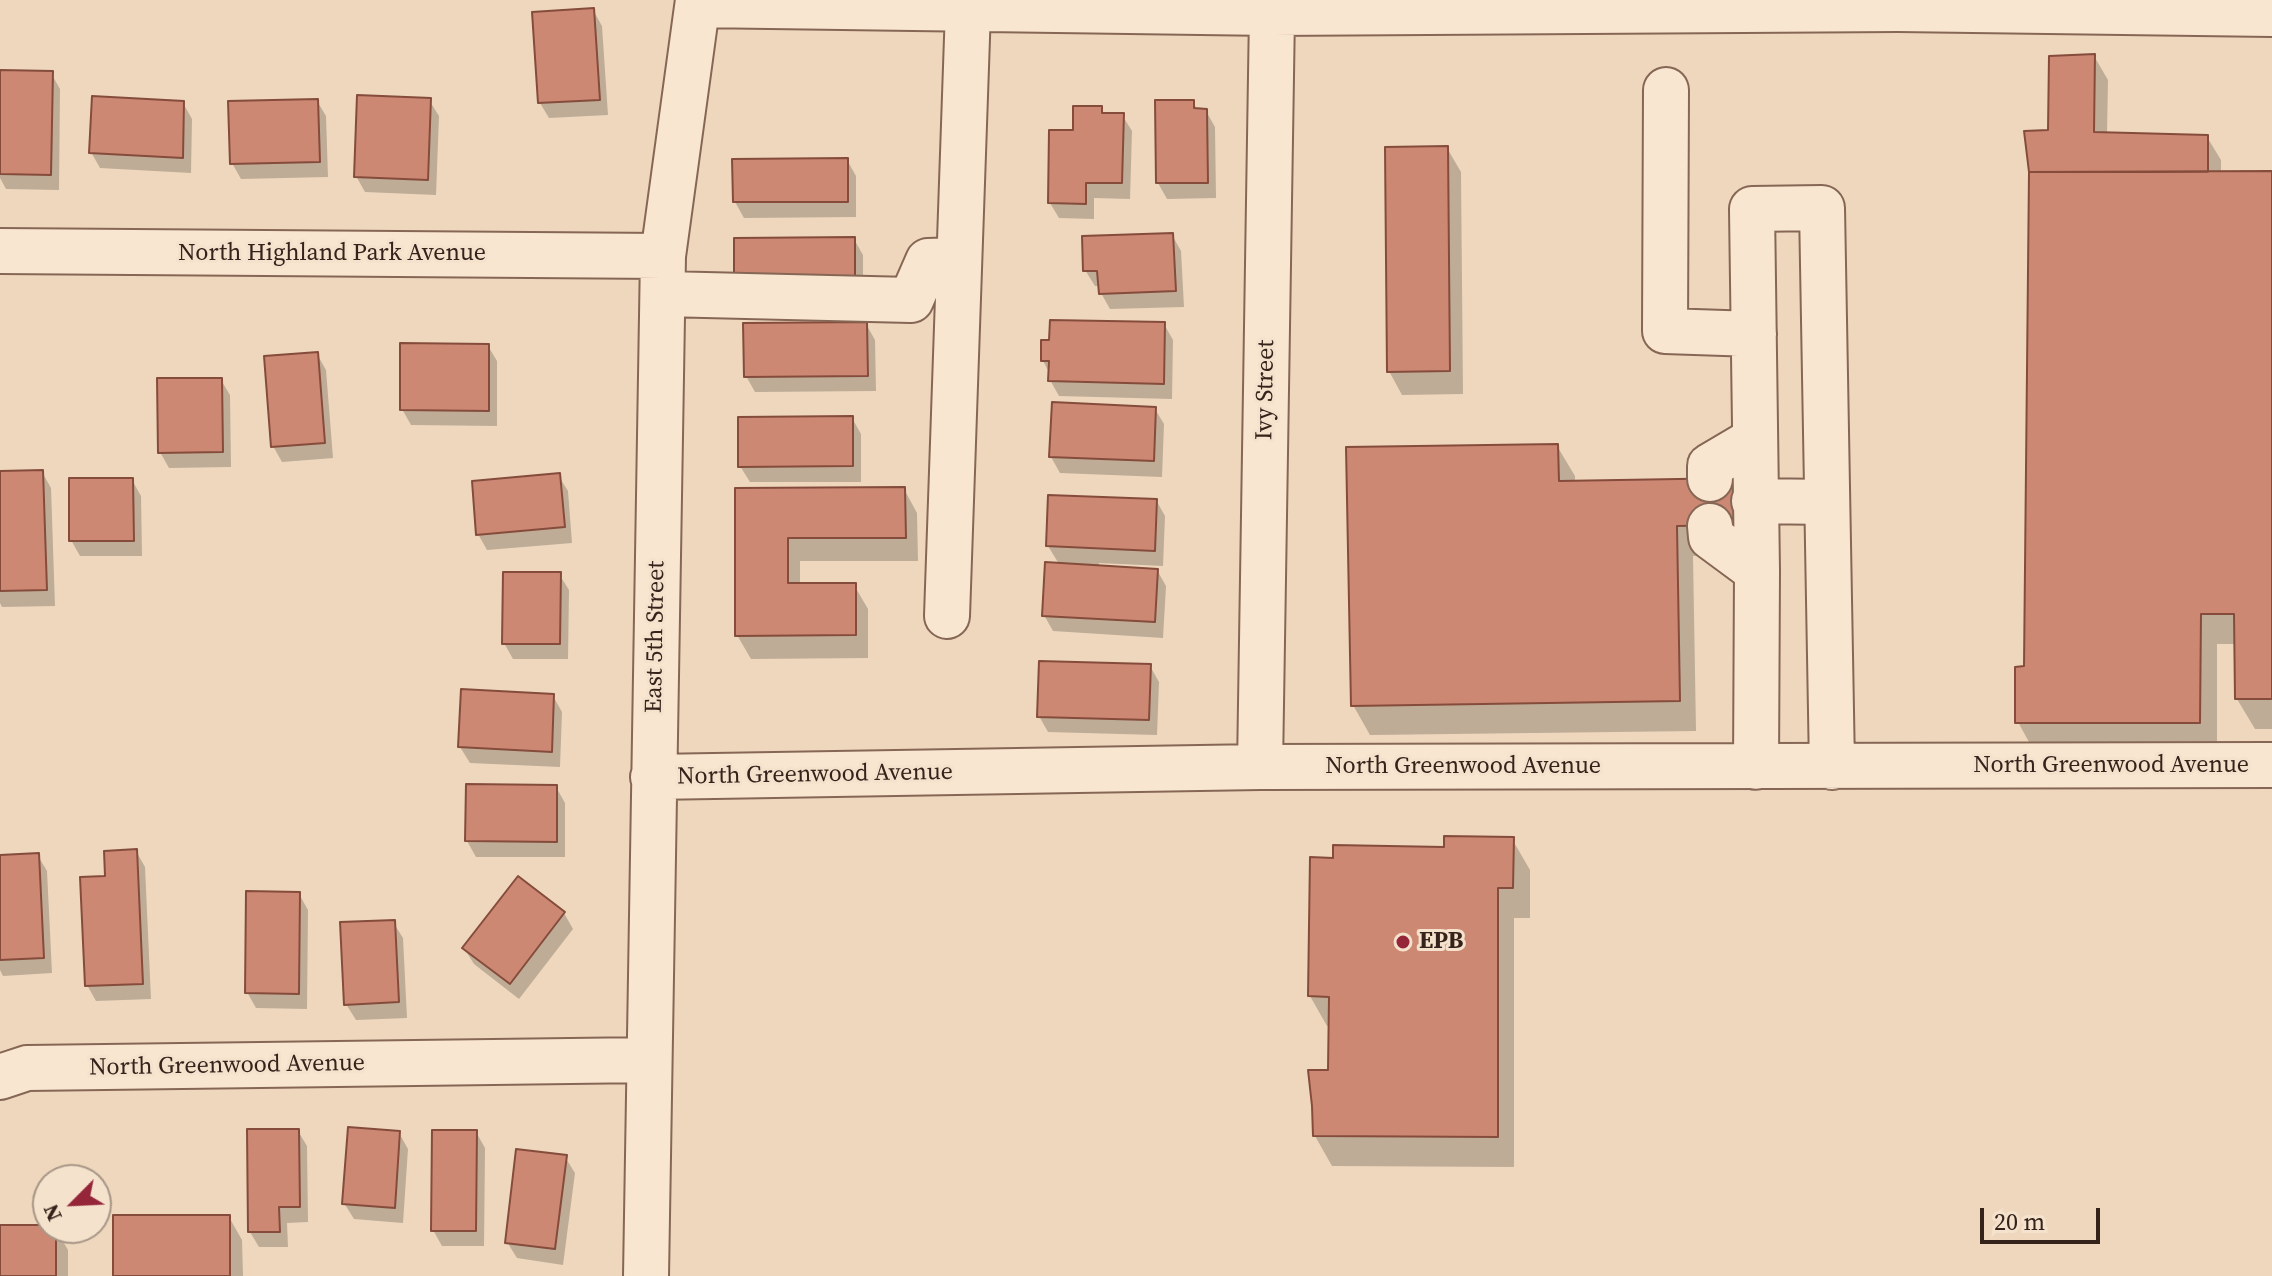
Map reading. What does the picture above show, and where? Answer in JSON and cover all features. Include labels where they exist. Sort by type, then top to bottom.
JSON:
[{"type":"street","points":[[698,2],[1272,13],[1602,5],[1836,5],[2272,14]]},
{"type":"street","name":"East 5th Street","points":[[646,1276],[664,275],[698,2]]},
{"type":"street","points":[[947,616],[968,9]]},
{"type":"street","name":"Ivy Street","points":[[1260,767],[1272,13]]},
{"type":"street","points":[[1666,90],[1665,331],[1754,334]]},
{"type":"street","points":[[1756,767],[1757,571],[1752,209],[1822,208],[1832,767]]},
{"type":"street","name":"North Highland Park Avenue","points":[[0,251],[664,275],[911,300],[928,261],[959,260]]},
{"type":"street","points":[[1710,479],[1710,466],[1754,440]]},
{"type":"street","points":[[1754,501],[1827,502]]},
{"type":"street","points":[[1710,526],[1711,537],[1757,571]]},
{"type":"street","name":"North Greenwood Avenue","points":[[653,777],[1260,767],[2272,765]]},
{"type":"street","name":"North Greenwood Avenue","points":[[0,1077],[27,1068],[648,1060]]},
{"type":"building","points":[[594,8],[600,100],[538,103],[532,12]]},
{"type":"building","points":[[2095,54],[2094,132],[2208,135],[2208,172],[2029,172],[2024,131],[2048,130],[2049,56]]},
{"type":"building","points":[[0,70],[53,71],[51,175],[0,174]]},
{"type":"building","points":[[357,95],[431,98],[428,180],[354,177]]},
{"type":"building","points":[[92,96],[184,101],[183,158],[89,153]]},
{"type":"building","points":[[318,99],[320,162],[230,164],[228,101]]},
{"type":"building","points":[[1155,100],[1194,100],[1194,108],[1207,109],[1208,183],[1156,183]]},
{"type":"building","points":[[1073,106],[1102,106],[1102,113],[1124,113],[1122,183],[1086,183],[1086,204],[1048,203],[1049,130],[1073,130]]},
{"type":"building","points":[[1448,146],[1450,371],[1387,372],[1385,147]]},
{"type":"building","points":[[848,158],[848,202],[733,202],[732,159]]},
{"type":"building","points":[[2272,171],[2272,699],[2235,699],[2234,614],[2201,614],[2200,723],[2015,723],[2015,667],[2024,666],[2029,172]]},
{"type":"building","points":[[1173,233],[1176,291],[1099,294],[1097,271],[1083,271],[1082,236]]},
{"type":"building","points":[[855,237],[855,289],[734,289],[734,238]]},
{"type":"building","points":[[1050,320],[1165,322],[1164,384],[1048,381],[1049,361],[1041,361],[1041,340],[1049,340]]},
{"type":"building","points":[[867,322],[868,376],[744,377],[743,323]]},
{"type":"building","points":[[400,343],[489,344],[489,411],[400,410]]},
{"type":"building","points":[[318,352],[325,443],[271,447],[264,356]]},
{"type":"building","points":[[157,378],[222,378],[223,452],[158,453]]},
{"type":"building","points":[[1052,402],[1156,407],[1154,461],[1049,457]]},
{"type":"building","points":[[853,416],[853,466],[738,467],[738,417]]},
{"type":"building","points":[[1558,444],[1559,481],[1738,478],[1739,525],[1677,526],[1680,701],[1351,706],[1346,447]]},
{"type":"building","points":[[43,470],[47,590],[0,591],[0,471]]},
{"type":"building","points":[[560,473],[565,527],[476,535],[472,481]]},
{"type":"building","points":[[69,478],[133,478],[134,541],[69,541]]},
{"type":"building","points":[[905,487],[906,538],[788,538],[788,583],[856,583],[856,635],[735,636],[735,488]]},
{"type":"building","points":[[1048,495],[1157,499],[1155,551],[1046,546]]},
{"type":"building","points":[[1045,562],[1158,569],[1155,622],[1042,616]]},
{"type":"building","points":[[503,572],[561,572],[560,644],[502,644]]},
{"type":"building","points":[[1039,661],[1151,664],[1149,720],[1037,717]]},
{"type":"building","points":[[461,689],[554,694],[552,752],[458,747]]},
{"type":"building","points":[[466,784],[557,785],[557,842],[465,841]]},
{"type":"building","name":"EPB","points":[[1444,836],[1514,837],[1513,888],[1498,888],[1498,1137],[1313,1136],[1308,1070],[1328,1070],[1329,997],[1308,996],[1310,857],[1333,858],[1333,845],[1444,847]]},
{"type":"building","points":[[137,849],[143,984],[85,986],[80,877],[105,876],[104,851]]},
{"type":"building","points":[[39,853],[44,958],[0,960],[0,855]]},
{"type":"building","points":[[518,876],[565,912],[510,984],[462,948]]},
{"type":"building","points":[[246,891],[300,892],[299,994],[245,993]]},
{"type":"building","points":[[395,920],[399,1002],[344,1005],[340,922]]},
{"type":"building","points":[[348,1127],[400,1131],[395,1208],[342,1204]]},
{"type":"building","points":[[247,1129],[299,1129],[300,1207],[279,1207],[280,1232],[248,1232]]},
{"type":"building","points":[[432,1130],[477,1130],[476,1231],[431,1231]]},
{"type":"building","points":[[516,1149],[567,1155],[555,1249],[505,1243]]},
{"type":"building","points":[[113,1215],[230,1215],[230,1276],[113,1276]]},
{"type":"building","points":[[0,1225],[32,1225],[32,1244],[56,1244],[56,1276],[0,1276]]},
{"type":"place","name":"EPB","points":[[1403,942]]}]
